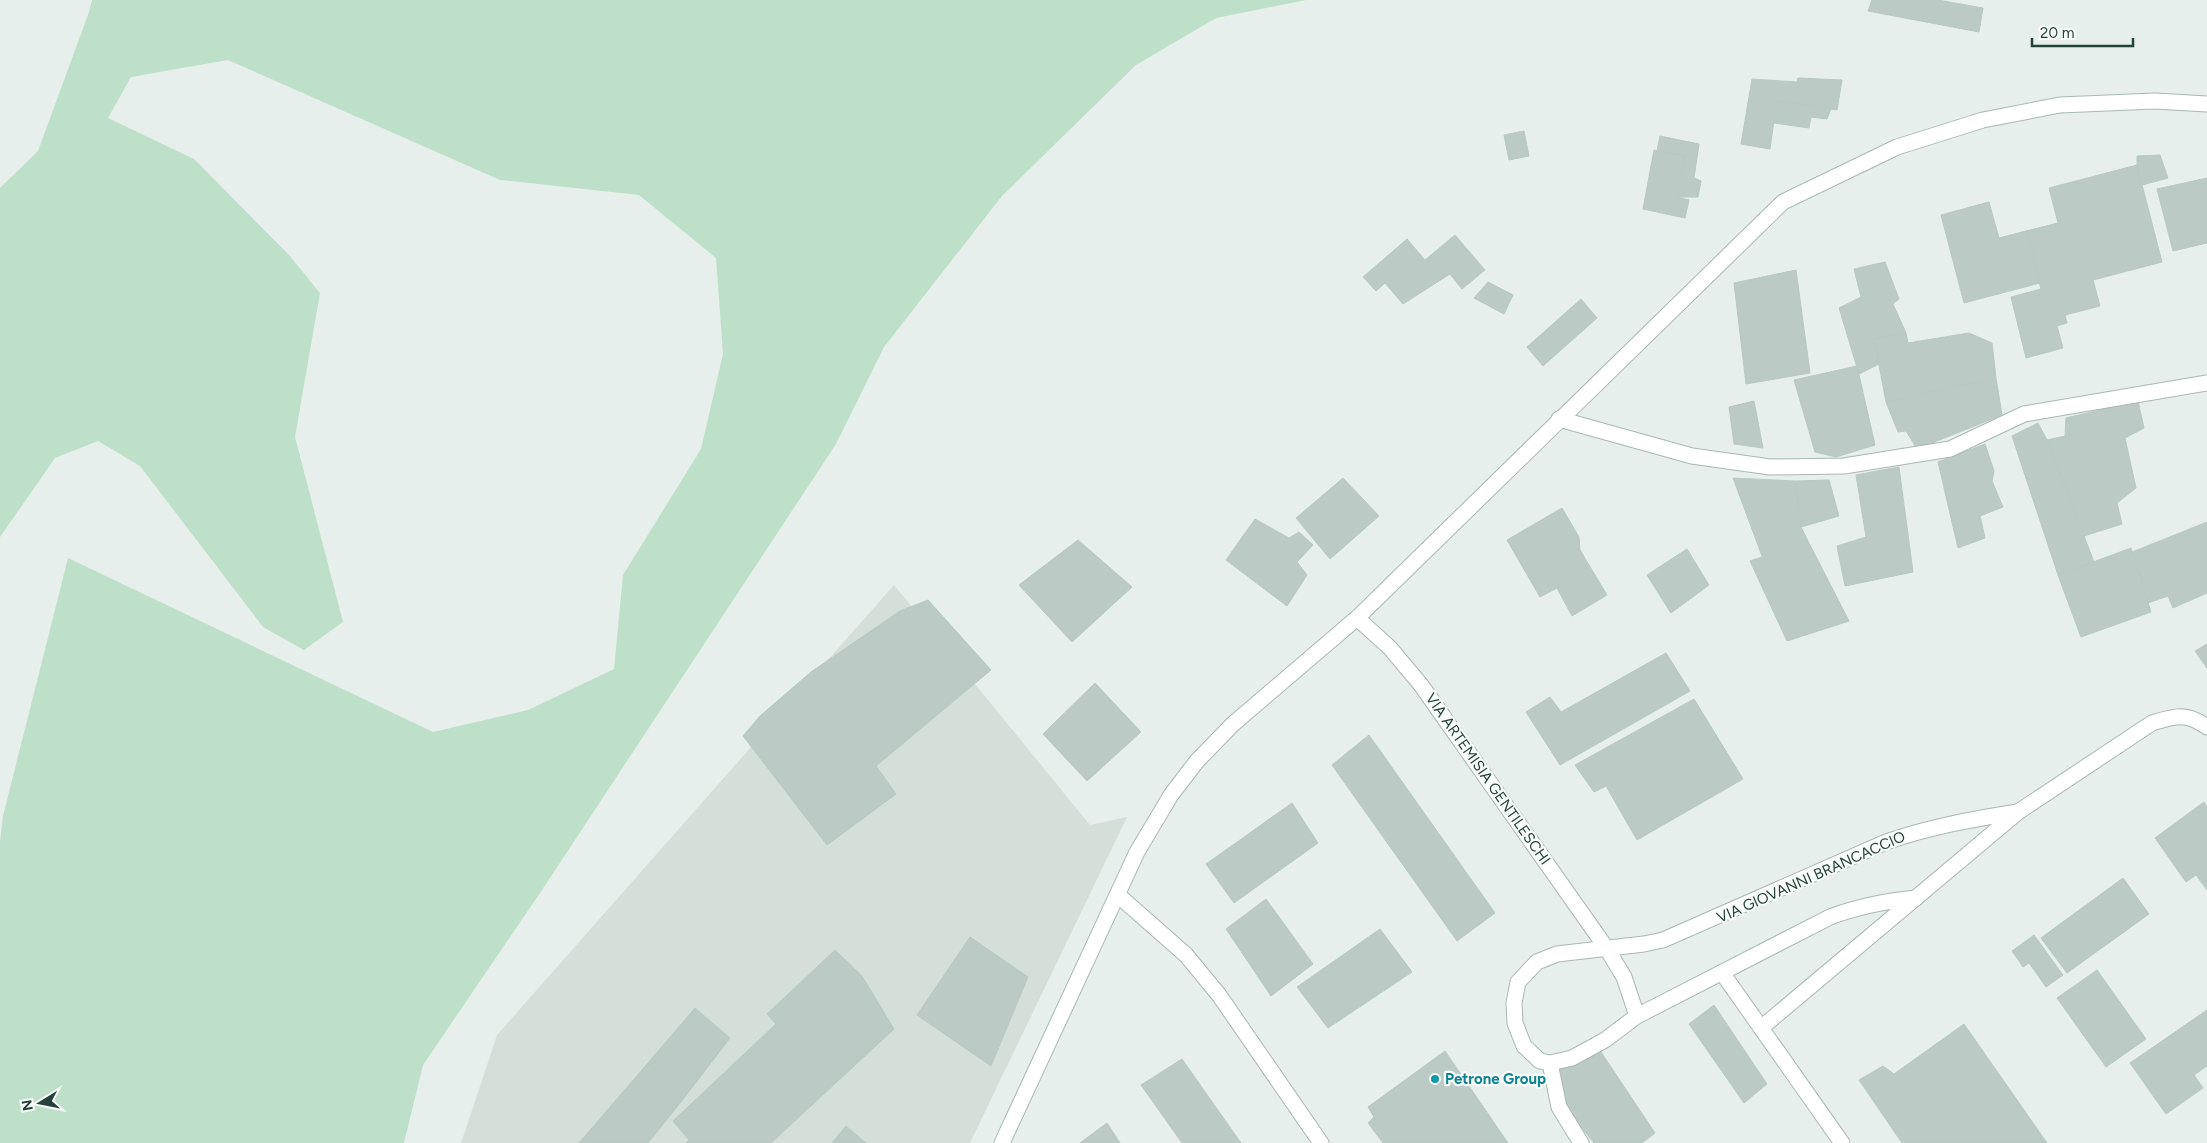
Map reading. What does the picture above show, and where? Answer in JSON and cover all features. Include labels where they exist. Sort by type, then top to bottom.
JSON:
[{"type":"street","points":[[1002,1143],[1119,896],[1137,852],[1171,795],[1197,761],[1233,724],[1357,618],[1783,202],[1897,147],[1984,120],[2060,105],[2155,101],[2207,104]]},
{"type":"street","points":[[1559,419],[1692,456],[1770,467],[1844,466],[1950,449],[2024,414],[2207,383]]},
{"type":"street","name":"VIA ARTEMISIA GENTILESCHI","points":[[1357,618],[1390,648],[1421,686],[1607,949],[1624,977],[1638,1016]]},
{"type":"street","name":"VIA GIOVANNI BRANCACCIO","points":[[1762,1028],[2018,812],[2152,723],[2172,717],[2190,716],[2207,727]]},
{"type":"street","name":"VIA GIOVANNI BRANCACCIO","points":[[1607,949],[1644,944],[1684,933],[1886,842],[1912,833],[1954,822],[2018,812]]},
{"type":"street","points":[[1119,896],[1186,955],[1219,995],[1321,1143]]},
{"type":"street","points":[[1607,949],[1557,954],[1537,962],[1518,982],[1514,1003],[1515,1023],[1524,1046],[1540,1061],[1550,1063],[1572,1058],[1588,1051],[1638,1016],[1723,974],[1830,917],[1877,902],[1916,898]]},
{"type":"street","points":[[1723,974],[1842,1143]]},
{"type":"street","points":[[1550,1063],[1558,1107],[1582,1143]]},
{"type":"shaded area","points":[[894,585],[1090,825],[1127,817],[970,1143],[461,1143],[497,1035]]},
{"type":"green space","points":[[92,0],[1306,0],[1216,18],[1136,65],[1002,196],[884,347],[836,444],[542,890],[423,1065],[404,1143],[0,1143],[0,842],[3,816],[68,558],[433,732],[528,710],[614,669],[623,575],[701,449],[723,354],[716,258],[639,195],[500,180],[228,60],[131,77],[108,118],[194,159],[290,256],[320,293],[295,437],[343,622],[304,650],[263,627],[140,466],[98,441],[55,458],[0,537],[0,188],[38,151]]},
{"type":"building","points":[[1872,0],[1938,0],[1983,8],[1979,32],[1868,11]]},
{"type":"building","points":[[1798,78],[1842,80],[1837,110],[1777,100],[1770,149],[1741,144],[1752,79],[1797,82]]},
{"type":"building","points":[[1777,100],[1831,109],[1827,119],[1811,117],[1809,128],[1774,123]]},
{"type":"building","points":[[1524,131],[1529,156],[1509,160],[1504,135]]},
{"type":"building","points":[[1660,136],[1699,144],[1694,178],[1701,181],[1698,197],[1677,197],[1685,156],[1657,151]]},
{"type":"building","points":[[1654,150],[1685,156],[1677,197],[1689,200],[1685,218],[1643,209]]},
{"type":"building","points":[[2160,155],[2168,178],[2142,185],[2137,165],[2137,156]]},
{"type":"building","points":[[2137,165],[2162,262],[2093,280],[2100,306],[2065,315],[2067,323],[2057,326],[2063,348],[2026,358],[2011,297],[2041,289],[2026,231],[2058,223],[2049,188]]},
{"type":"building","points":[[2207,178],[2207,243],[2173,251],[2157,189]]},
{"type":"building","points":[[1989,202],[1999,238],[2026,231],[2040,283],[1964,303],[1941,215]]},
{"type":"building","points":[[1455,235],[1485,270],[1462,289],[1450,274],[1403,304],[1385,283],[1376,291],[1363,277],[1407,239],[1425,260]]},
{"type":"building","points":[[1885,262],[1899,299],[1893,304],[1906,333],[1874,339],[1879,364],[1859,374],[1839,308],[1861,297],[1854,269]]},
{"type":"building","points":[[1796,270],[1810,373],[1746,384],[1734,283]]},
{"type":"building","points":[[1488,282],[1513,295],[1504,314],[1474,298]]},
{"type":"building","points":[[1581,299],[1597,318],[1543,366],[1527,347]]},
{"type":"building","points":[[1906,333],[1908,343],[1969,333],[1992,343],[1996,378],[1886,402],[1874,339]]},
{"type":"building","points":[[1857,366],[1875,445],[1836,457],[1815,452],[1794,380]]},
{"type":"building","points":[[1996,378],[2002,415],[1917,449],[1906,431],[1898,432],[1886,402]]},
{"type":"building","points":[[1754,401],[1763,448],[1734,444],[1729,407]]},
{"type":"building","points":[[2138,401],[2144,428],[2125,438],[2136,488],[2117,503],[2122,524],[2084,536],[2047,440],[2065,436],[2066,418]]},
{"type":"building","points":[[2038,423],[2047,440],[2094,562],[2058,575],[2012,436]]},
{"type":"building","points":[[1985,444],[1994,471],[1992,481],[2003,507],[1980,516],[1985,538],[1958,548],[1938,462]]},
{"type":"building","points":[[1899,467],[1913,572],[1845,586],[1837,546],[1866,537],[1856,475]]},
{"type":"building","points":[[1343,478],[1379,516],[1330,559],[1296,518]]},
{"type":"building","points":[[1733,478],[1795,481],[1801,527],[1808,541],[1762,556]]},
{"type":"building","points":[[1829,480],[1839,516],[1801,527],[1795,481]]},
{"type":"building","points":[[1562,508],[1579,537],[1580,550],[1607,595],[1572,616],[1557,588],[1540,597],[1507,540]]},
{"type":"building","points":[[1255,519],[1289,538],[1299,532],[1313,545],[1297,562],[1307,575],[1287,606],[1226,560]]},
{"type":"building","points":[[2207,522],[2207,593],[2173,608],[2168,596],[2148,603],[2132,552]]},
{"type":"building","points":[[1078,540],[1132,587],[1072,642],[1019,585]]},
{"type":"building","points":[[1808,541],[1849,621],[1787,641],[1750,561]]},
{"type":"building","points":[[2131,548],[2151,612],[2081,637],[2058,575]]},
{"type":"building","points":[[1687,549],[1709,585],[1671,613],[1647,575]]},
{"type":"building","points":[[928,600],[991,670],[876,766],[896,794],[827,845],[743,736],[760,716],[811,672],[900,611]]},
{"type":"building","points":[[2207,644],[2207,668],[2195,651]]},
{"type":"building","points":[[1666,653],[1690,691],[1560,765],[1526,712],[1550,697],[1561,712]]},
{"type":"building","points":[[1095,683],[1141,732],[1087,781],[1043,734]]},
{"type":"building","points":[[1694,699],[1743,779],[1637,840],[1606,786],[1594,792],[1575,765]]},
{"type":"building","points":[[1369,735],[1495,913],[1457,941],[1332,765]]},
{"type":"building","points":[[2204,802],[2207,806],[2207,890],[2196,875],[2186,882],[2155,838]]},
{"type":"building","points":[[1292,803],[1318,843],[1234,903],[1206,864]]},
{"type":"building","points":[[2123,878],[2149,914],[2067,973],[2041,938]]},
{"type":"building","points":[[1266,899],[1313,964],[1271,996],[1226,929]]},
{"type":"building","points":[[1380,929],[1412,972],[1328,1028],[1297,987]]},
{"type":"building","points":[[2034,935],[2063,975],[2046,987],[2029,963],[2023,967],[2012,951]]},
{"type":"building","points":[[970,937],[1028,977],[991,1066],[917,1015]]},
{"type":"building","points":[[835,950],[862,976],[894,1029],[771,1143],[686,1143],[689,1140],[673,1121],[776,1024],[767,1014]]},
{"type":"building","points":[[2097,970],[2146,1039],[2106,1067],[2057,998]]},
{"type":"building","points":[[1714,1005],[1767,1084],[1744,1103],[1689,1024]]},
{"type":"building","points":[[695,1008],[730,1038],[684,1098],[648,1063]]},
{"type":"building","points":[[2207,1010],[2207,1066],[2194,1075],[2203,1088],[2166,1114],[2130,1063]]},
{"type":"building","points":[[1964,1024],[2047,1143],[1902,1143],[1859,1080],[1883,1066],[1894,1074]]},
{"type":"building","points":[[1599,1049],[1655,1133],[1642,1143],[1594,1143],[1564,1105],[1556,1069]]},
{"type":"building","name":"Petrone Group","points":[[1445,1051],[1508,1143],[1383,1143],[1368,1123],[1374,1117],[1368,1107]]},
{"type":"building","points":[[1182,1059],[1241,1143],[1182,1143],[1141,1085]]},
{"type":"building","points":[[648,1063],[684,1098],[648,1143],[579,1143]]},
{"type":"building","points":[[1107,1123],[1120,1143],[1080,1143]]},
{"type":"building","points":[[846,1126],[866,1143],[832,1143]]},
{"type":"place","name":"Petrone Group","points":[[1435,1079]]}]
